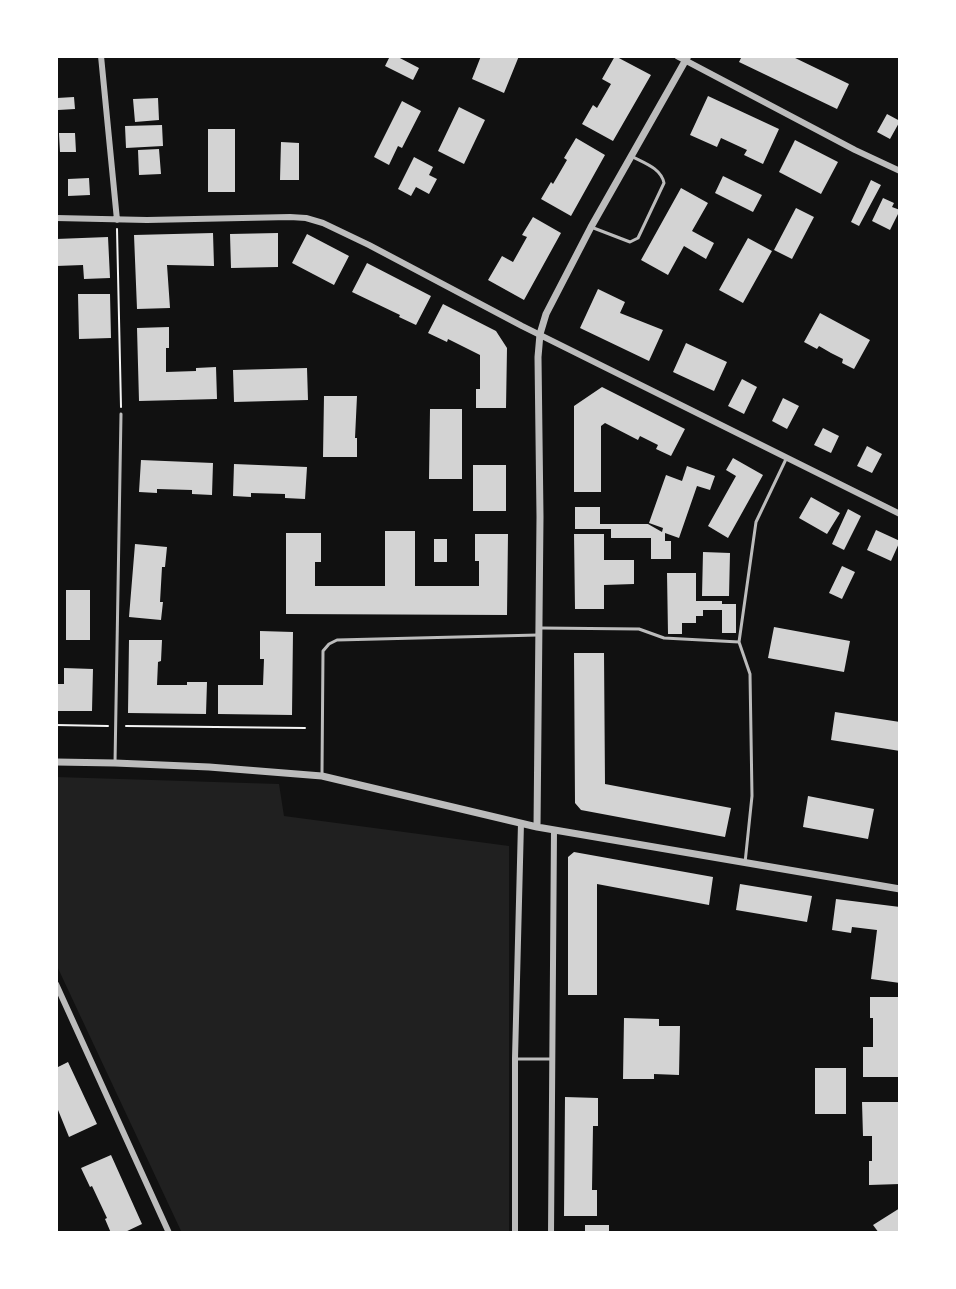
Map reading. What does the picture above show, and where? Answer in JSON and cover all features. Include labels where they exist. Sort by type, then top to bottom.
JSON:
[{"type":"street","points":[[101,56],[117,220]]},
{"type":"street","points":[[677,56],[687,58],[855,150],[900,171]]},
{"type":"street","points":[[537,827],[540,334],[546,314],[591,227],[687,58]]},
{"type":"street","points":[[56,218],[306,218],[323,223],[900,514]]},
{"type":"street","points":[[56,762],[209,767],[322,776],[537,827],[900,889]]},
{"type":"street","points":[[515,1233],[515,1058],[521,823]]},
{"type":"street","points":[[551,1233],[554,830]]},
{"type":"street","points":[[56,984],[169,1233]]},
{"type":"lane","points":[[591,227],[630,242],[638,238],[664,183],[657,170],[631,156]]},
{"type":"lane","points":[[115,763],[121,414]]},
{"type":"lane","points":[[745,863],[752,796],[750,674],[739,642],[756,522],[787,457]]},
{"type":"lane","points":[[322,776],[323,651],[337,640],[639,629],[664,638],[739,642]]},
{"type":"lane","points":[[515,1058],[552,1059]]},
{"type":"path","points":[[117,220],[121,414]]},
{"type":"path","points":[[56,725],[305,728]]},
{"type":"shaded area","points":[[56,777],[279,784],[284,816],[509,846],[509,1233],[182,1233],[56,964]]},
{"type":"building","points":[[390,56],[419,68],[413,80],[385,66]]},
{"type":"building","points":[[481,56],[519,56],[504,93],[472,79]]},
{"type":"building","points":[[615,56],[651,75],[613,141],[582,124],[593,105],[597,108],[611,84],[602,79]]},
{"type":"building","points":[[742,56],[791,56],[849,84],[837,109],[739,62]]},
{"type":"building","points":[[708,96],[779,129],[763,164],[744,155],[747,150],[721,138],[717,147],[690,135]]},
{"type":"building","points":[[74,97],[75,109],[58,110],[57,98]]},
{"type":"building","points":[[158,98],[159,120],[135,122],[133,99]]},
{"type":"building","points":[[402,101],[421,111],[402,148],[398,146],[389,165],[374,157]]},
{"type":"building","points":[[459,107],[485,120],[464,164],[438,151]]},
{"type":"building","points":[[887,114],[900,121],[890,139],[877,132]]},
{"type":"building","points":[[162,125],[163,146],[126,148],[125,126]]},
{"type":"building","points":[[208,129],[235,129],[235,192],[208,192]]},
{"type":"building","points":[[59,133],[75,133],[76,152],[60,152]]},
{"type":"building","points":[[576,138],[605,155],[571,216],[541,199],[567,160],[564,158]]},
{"type":"building","points":[[795,140],[838,162],[821,194],[779,172]]},
{"type":"building","points":[[281,142],[299,143],[299,180],[280,180]]},
{"type":"building","points":[[159,149],[161,174],[139,175],[138,150]]},
{"type":"building","points":[[414,157],[433,167],[429,175],[437,179],[429,194],[416,187],[411,196],[398,189]]},
{"type":"building","points":[[723,176],[762,195],[753,212],[715,193]]},
{"type":"building","points":[[89,178],[90,195],[68,196],[68,179]]},
{"type":"building","points":[[871,180],[881,185],[859,226],[851,222]]},
{"type":"building","points":[[681,188],[708,203],[692,231],[714,243],[706,259],[684,246],[668,275],[641,260]]},
{"type":"building","points":[[883,198],[900,210],[890,230],[872,221]]},
{"type":"building","points":[[796,208],[814,217],[792,259],[774,250]]},
{"type":"building","points":[[533,217],[561,233],[524,300],[488,280],[502,256],[513,262],[527,237],[522,235]]},
{"type":"building","points":[[213,233],[214,266],[167,265],[170,308],[137,309],[134,235]]},
{"type":"building","points":[[278,233],[278,267],[231,268],[230,234]]},
{"type":"building","points":[[307,234],[349,256],[334,285],[292,263]]},
{"type":"building","points":[[108,237],[110,278],[84,279],[83,265],[56,266],[56,239]]},
{"type":"building","points":[[748,238],[772,251],[743,303],[719,290]]},
{"type":"building","points":[[367,263],[431,296],[416,325],[352,292]]},
{"type":"building","points":[[598,289],[625,302],[620,313],[663,330],[649,361],[580,328]]},
{"type":"building","points":[[78,294],[110,294],[111,338],[79,339]]},
{"type":"building","points":[[443,304],[496,331],[507,348],[506,408],[476,408],[476,389],[480,389],[480,355],[428,333]]},
{"type":"building","points":[[820,313],[870,340],[854,369],[819,346],[817,349],[804,342]]},
{"type":"building","points":[[169,327],[166,372],[216,367],[217,399],[139,401],[137,328]]},
{"type":"building","points":[[686,343],[727,362],[714,391],[673,372]]},
{"type":"building","points":[[307,368],[308,400],[234,402],[233,370]]},
{"type":"building","points":[[742,379],[757,387],[744,414],[728,406]]},
{"type":"building","points":[[602,387],[685,429],[671,456],[640,436],[638,440],[605,423],[601,426],[601,492],[574,492],[574,406]]},
{"type":"building","points":[[324,396],[357,396],[357,457],[323,457]]},
{"type":"building","points":[[783,398],[799,406],[787,429],[772,421]]},
{"type":"building","points":[[430,409],[462,409],[462,479],[429,479]]},
{"type":"building","points":[[823,428],[839,436],[831,453],[814,445]]},
{"type":"building","points":[[867,446],[882,454],[872,473],[857,466]]},
{"type":"building","points":[[733,458],[763,475],[728,538],[708,526],[736,476],[726,470]]},
{"type":"building","points":[[141,460],[213,463],[212,495],[192,494],[192,490],[139,492]]},
{"type":"building","points":[[234,464],[307,467],[305,499],[285,498],[285,494],[233,496]]},
{"type":"building","points":[[473,465],[506,465],[506,511],[473,511]]},
{"type":"building","points":[[687,466],[715,476],[710,490],[697,486],[679,538],[665,533],[665,541],[671,541],[671,559],[651,559],[651,538],[611,538],[611,529],[575,529],[575,507],[600,507],[600,524],[648,524],[662,532],[663,528],[649,523],[666,475],[682,481]]},
{"type":"building","points":[[811,497],[840,513],[827,534],[799,518]]},
{"type":"building","points":[[848,509],[861,516],[844,550],[832,544]]},
{"type":"building","points":[[876,530],[900,541],[891,561],[867,550]]},
{"type":"building","points":[[385,531],[415,531],[415,586],[479,586],[475,534],[508,534],[507,615],[286,614],[286,533],[321,533],[321,562],[315,562],[315,586],[385,586]]},
{"type":"building","points":[[574,534],[604,534],[604,560],[634,560],[634,584],[604,585],[604,609],[575,609]]},
{"type":"building","points":[[434,539],[447,539],[447,562],[434,562]]},
{"type":"building","points":[[135,544],[167,547],[165,567],[162,567],[161,620],[129,617]]},
{"type":"building","points":[[703,552],[730,553],[729,596],[702,596]]},
{"type":"building","points":[[842,566],[855,572],[842,599],[829,593]]},
{"type":"building","points":[[667,573],[696,573],[696,601],[736,604],[736,633],[722,633],[722,610],[703,610],[703,616],[696,616],[696,623],[682,623],[682,634],[668,634]]},
{"type":"building","points":[[66,590],[90,590],[90,640],[66,640]]},
{"type":"building","points":[[774,627],[850,641],[844,672],[768,658]]},
{"type":"building","points":[[260,631],[293,632],[292,715],[218,714],[218,685],[263,685],[264,659],[260,659]]},
{"type":"building","points":[[129,640],[162,640],[157,685],[207,682],[206,714],[128,713]]},
{"type":"building","points":[[574,653],[604,653],[605,784],[731,808],[725,837],[581,810],[575,803]]},
{"type":"building","points":[[64,668],[93,669],[92,711],[56,711],[56,684],[64,684]]},
{"type":"building","points":[[835,712],[900,722],[900,751],[831,740]]},
{"type":"building","points":[[808,796],[874,809],[868,839],[803,827]]},
{"type":"building","points":[[574,852],[713,877],[709,905],[597,884],[597,995],[568,995],[568,857]]},
{"type":"building","points":[[740,884],[812,896],[807,922],[736,910]]},
{"type":"building","points":[[836,899],[900,907],[900,983],[871,979],[877,930],[852,927],[851,933],[832,930]]},
{"type":"building","points":[[870,997],[900,997],[900,1077],[863,1077],[863,1047],[873,1047]]},
{"type":"building","points":[[624,1018],[659,1019],[659,1026],[680,1026],[679,1075],[654,1074],[654,1079],[623,1079]]},
{"type":"building","points":[[68,1062],[97,1124],[69,1137],[56,1105],[56,1068]]},
{"type":"building","points":[[815,1068],[846,1068],[846,1114],[815,1114]]},
{"type":"building","points":[[565,1097],[598,1098],[598,1126],[593,1126],[592,1190],[597,1190],[597,1216],[564,1216]]},
{"type":"building","points":[[862,1102],[900,1102],[900,1184],[869,1185],[872,1136],[863,1136]]},
{"type":"building","points":[[111,1155],[142,1224],[123,1233],[111,1233],[107,1218],[81,1168]]},
{"type":"building","points":[[900,1208],[900,1233],[879,1233],[873,1225]]},
{"type":"building","points":[[585,1225],[609,1225],[609,1233],[585,1233]]}]
